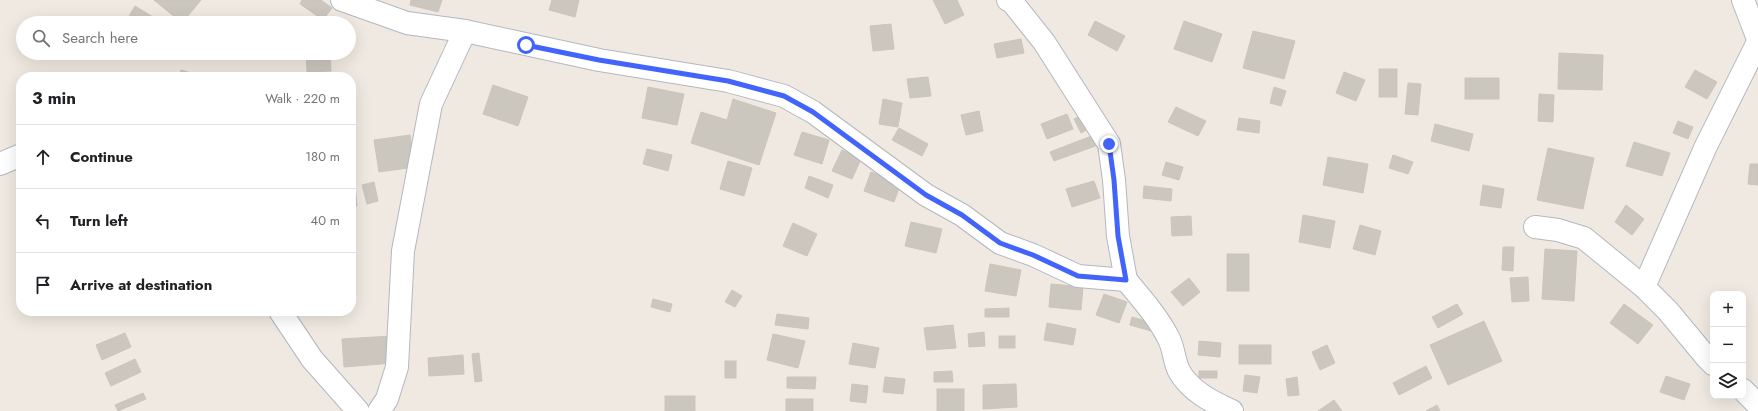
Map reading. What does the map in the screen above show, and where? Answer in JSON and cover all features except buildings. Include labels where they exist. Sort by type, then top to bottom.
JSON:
[{"type":"street","points":[[342,0],[407,23],[465,31],[599,60],[728,81],[784,96],[813,112],[926,195],[962,215],[1000,243],[1033,255],[1078,276],[1126,280]]},
{"type":"street","points":[[1008,0],[1012,2],[1044,42],[1109,144],[1114,180],[1118,236],[1126,280],[1152,312],[1170,339],[1179,370],[1193,389],[1232,411]]},
{"type":"street","points":[[1743,0],[1758,39]]},
{"type":"street","points":[[379,411],[386,399],[398,367],[403,251],[430,111],[465,31]]},
{"type":"street","points":[[1644,287],[1706,146],[1758,42]]},
{"type":"street","points":[[0,164],[16,157]]},
{"type":"street","points":[[1535,227],[1558,230],[1584,238],[1644,287],[1668,311],[1706,358],[1712,363]]},
{"type":"street","points":[[283,316],[312,360],[358,411]]},
{"type":"street","points":[[1746,393],[1758,405]]},
{"type":"route","points":[[526,45],[599,60],[728,81],[784,96],[813,112],[926,195],[962,215],[1000,243],[1033,255],[1078,276],[1126,280],[1118,236],[1114,180],[1109,144]]}]
